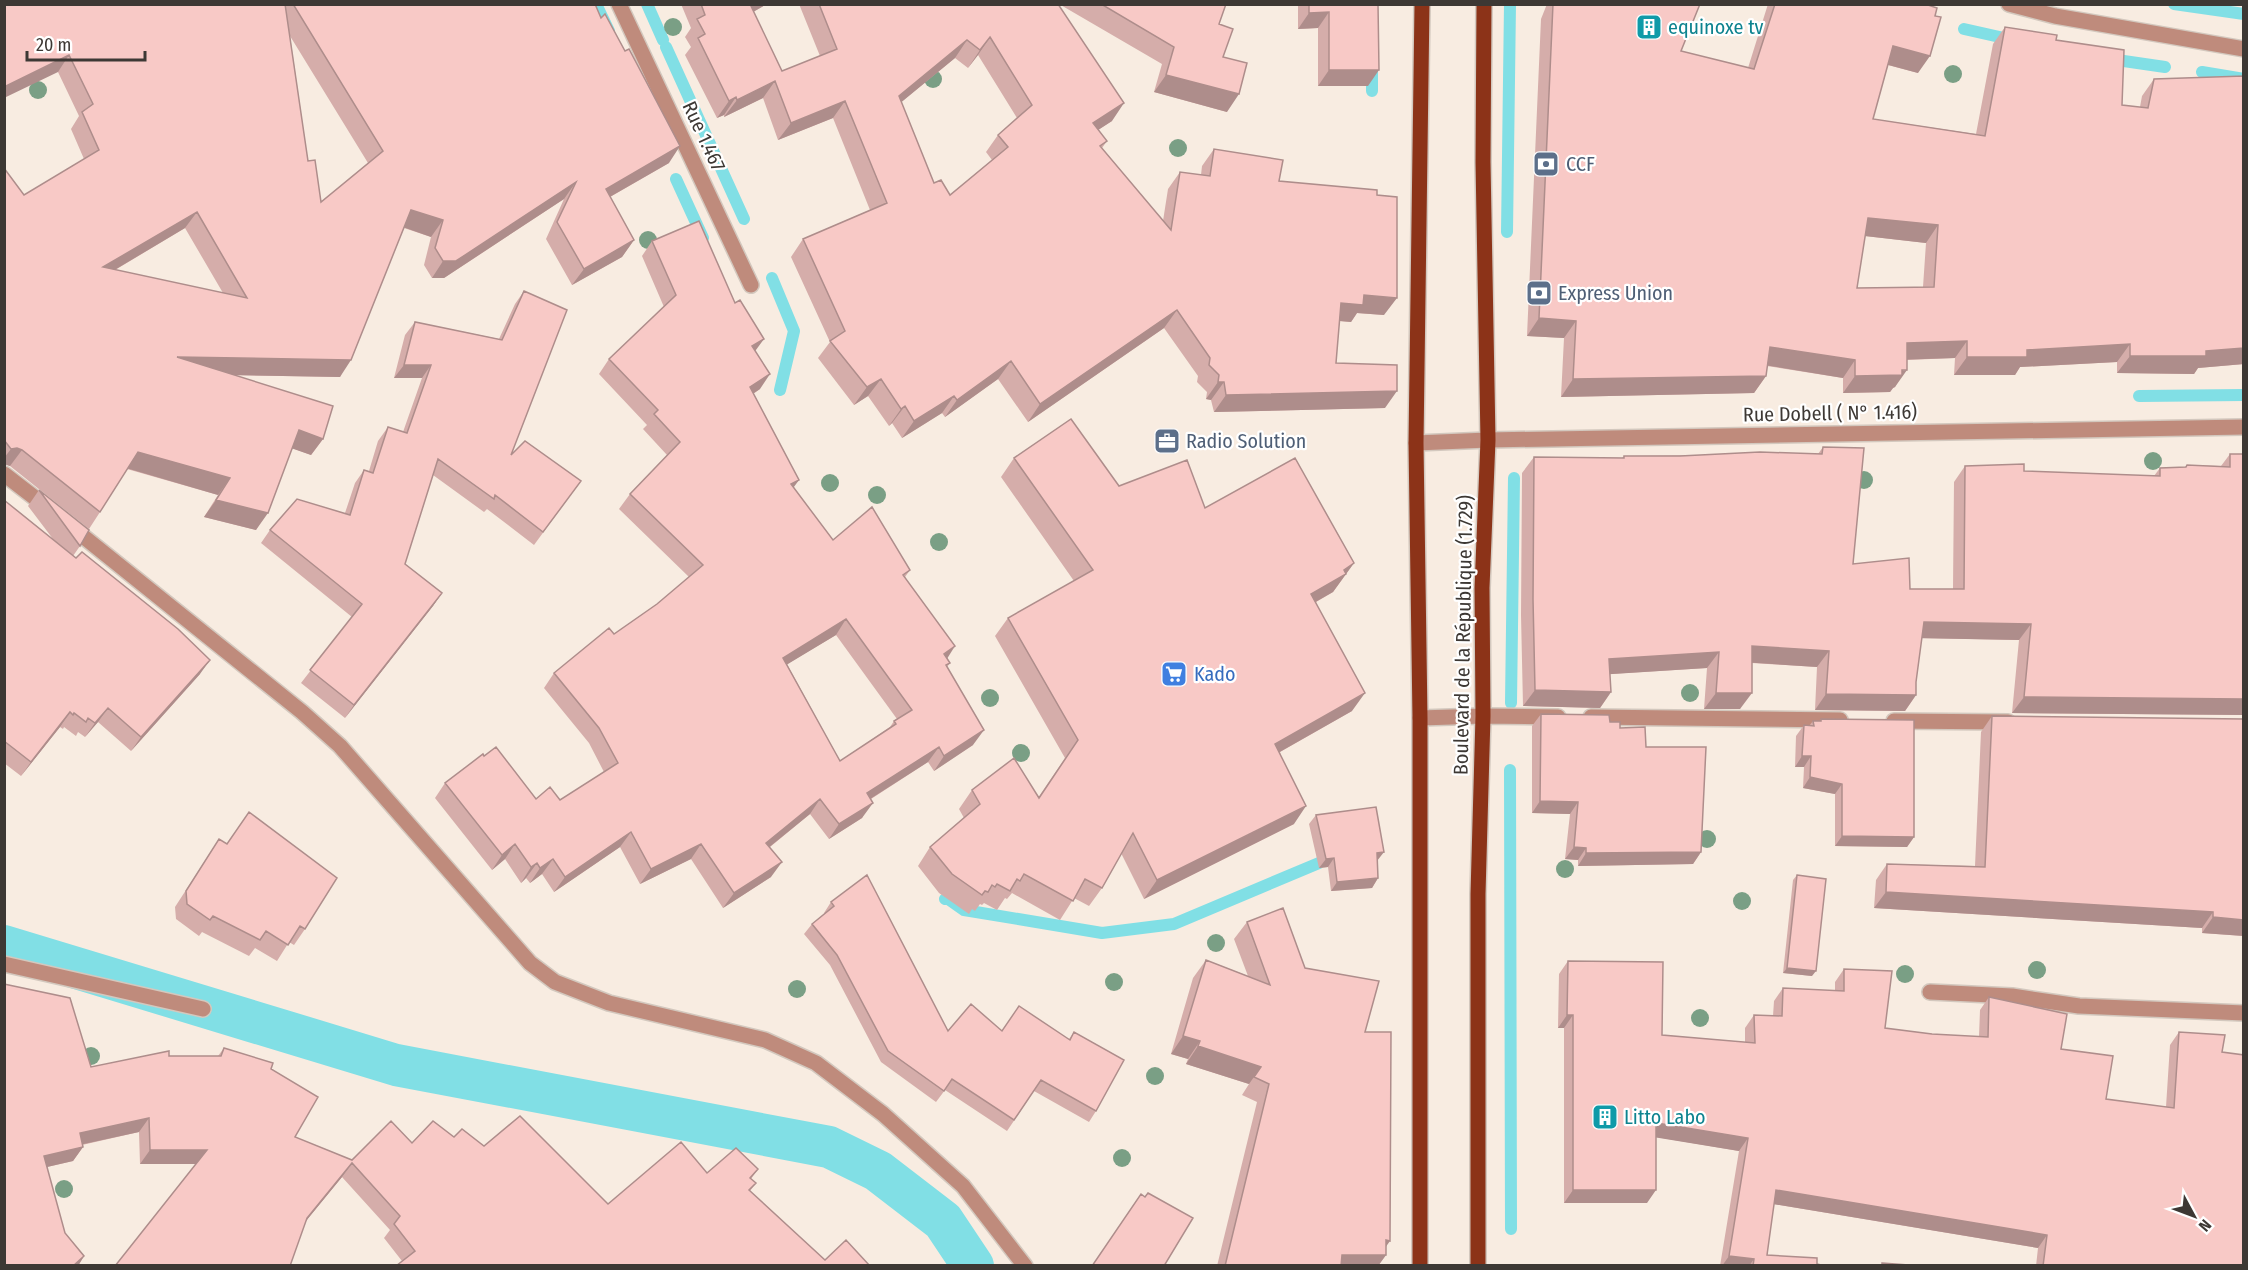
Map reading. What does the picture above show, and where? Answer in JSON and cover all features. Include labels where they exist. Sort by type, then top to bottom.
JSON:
[{"type":"main road","name":"Boulevard de la République (1.729)","points":[[1420,1266],[1420,718],[1416,443],[1422,4]]},
{"type":"main road","name":"Boulevard de la République (1.729)","points":[[1478,1266],[1478,894],[1483,716],[1482,588],[1488,440],[1483,162],[1484,4]]},
{"type":"street","name":"Rue 1.467","points":[[620,4],[751,285]]},
{"type":"street","points":[[2010,4],[2055,16],[2244,49]]},
{"type":"street","name":"Rue Dobell ( N° 1.416)","points":[[1416,443],[2244,427]]},
{"type":"street","points":[[4,474],[302,712],[340,746],[530,963],[555,982],[609,1003],[765,1040],[816,1063],[883,1114],[963,1186],[1025,1266]]},
{"type":"street","points":[[1420,718],[1483,716],[1851,720]]},
{"type":"street","points":[[1875,720],[2018,722]]},
{"type":"street","points":[[4,964],[203,1009]]},
{"type":"street","points":[[1930,992],[2012,996],[2079,1006],[2244,1013]]},
{"type":"building","points":[[4,4],[285,4],[308,161],[315,160],[321,202],[383,151],[293,4],[595,4],[601,18],[605,14],[625,51],[629,49],[680,146],[606,189],[634,240],[584,269],[557,222],[576,182],[456,261],[443,261],[435,248],[443,220],[411,210],[351,360],[177,357],[333,406],[323,439],[299,430],[268,513],[216,500],[230,478],[138,452],[100,512],[22,450],[11,449],[4,440],[4,168],[24,195],[99,150],[82,112],[93,104],[69,55],[4,87]],"holes":[[[197,212],[247,298],[103,267]]]},
{"type":"building","points":[[701,4],[750,4],[782,71],[837,49],[819,4],[1058,4],[1124,103],[1093,123],[1107,141],[1100,146],[1171,230],[1180,172],[1210,176],[1214,149],[1283,160],[1279,181],[1377,190],[1377,195],[1397,197],[1397,298],[1364,295],[1363,305],[1341,303],[1336,363],[1397,365],[1397,391],[1226,395],[1224,382],[1218,382],[1219,375],[1209,365],[1210,358],[1177,310],[1040,404],[1011,361],[957,400],[954,396],[914,421],[905,406],[901,409],[881,379],[867,387],[830,341],[845,331],[803,239],[887,203],[845,101],[791,123],[775,81],[737,100],[736,97],[729,101],[698,38],[705,34],[697,19],[705,15]],"holes":[[[990,37],[1032,105],[998,135],[1008,147],[950,195],[941,180],[934,183],[899,96],[967,40],[980,50]]]},
{"type":"building","points":[[1101,4],[1226,4],[1219,24],[1233,29],[1223,57],[1247,63],[1239,94],[1166,75],[1174,47]]},
{"type":"building","points":[[1309,4],[1378,4],[1379,70],[1329,70],[1329,12],[1309,13]]},
{"type":"building","points":[[1553,4],[1700,4],[1681,51],[1754,69],[1775,4],[1925,4],[1937,8],[1935,16],[1941,17],[1930,56],[1893,46],[1873,119],[1985,136],[2005,27],[2057,35],[2056,40],[2124,50],[2122,105],[2148,108],[2154,79],[2244,76],[2244,348],[2206,351],[2206,356],[2130,356],[2130,344],[2027,350],[2027,357],[1967,357],[1967,341],[1907,343],[1907,370],[1902,370],[1902,375],[1855,376],[1855,360],[1770,347],[1766,376],[1573,379],[1576,321],[1539,318]],"holes":[[[1868,218],[1938,225],[1934,287],[1857,288]]]},
{"type":"building","points":[[699,221],[735,303],[740,300],[764,339],[752,346],[770,374],[750,387],[799,480],[791,484],[833,540],[872,507],[910,570],[903,575],[955,646],[944,654],[950,663],[946,665],[984,730],[944,756],[939,747],[867,793],[873,803],[839,824],[820,799],[766,843],[782,862],[734,893],[701,844],[651,869],[631,832],[565,877],[553,859],[540,868],[537,863],[531,867],[515,844],[502,855],[445,783],[496,747],[536,799],[550,787],[560,800],[618,763],[599,728],[554,673],[609,628],[614,634],[657,604],[703,565],[630,494],[680,442],[654,414],[658,410],[609,359],[676,295],[652,241]],"holes":[[[846,619],[912,710],[894,721],[896,724],[840,761],[783,658]]]},
{"type":"building","points":[[524,291],[567,310],[511,455],[525,441],[581,481],[543,532],[495,495],[494,499],[438,459],[405,564],[442,593],[354,705],[310,670],[362,604],[270,530],[297,499],[350,515],[364,470],[373,473],[388,427],[407,433],[431,365],[404,365],[415,322],[502,340]]},
{"type":"building","points":[[1071,419],[1119,486],[1187,460],[1205,508],[1295,458],[1354,563],[1344,570],[1346,574],[1311,594],[1365,693],[1275,744],[1306,806],[1157,880],[1133,833],[1102,888],[1085,879],[1073,901],[1024,874],[1020,881],[1017,879],[1010,891],[997,884],[995,887],[992,885],[988,892],[985,891],[982,895],[952,874],[930,847],[980,804],[972,790],[1014,758],[1039,798],[1078,740],[1008,618],[1093,570],[1014,458]]},
{"type":"building","points":[[1823,447],[1864,448],[1853,564],[1909,558],[1910,589],[1964,589],[1965,466],[2024,464],[2024,471],[2160,476],[2160,468],[2186,467],[2187,465],[2230,467],[2230,454],[2244,454],[2244,699],[2024,697],[2031,624],[1924,622],[1916,695],[1826,694],[1829,651],[1752,646],[1752,693],[1716,693],[1719,652],[1609,659],[1611,692],[1535,690],[1534,457],[1624,458],[1624,456],[1760,452],[1822,454]]},
{"type":"building","points":[[39,490],[89,530],[80,546]]},
{"type":"building","points":[[4,500],[76,558],[82,552],[178,629],[210,660],[141,737],[108,708],[95,723],[88,718],[86,722],[70,712],[31,762],[4,741]]},
{"type":"building","points":[[1541,714],[1609,715],[1610,722],[1620,722],[1620,728],[1645,727],[1646,747],[1706,747],[1701,852],[1586,853],[1586,848],[1574,847],[1578,802],[1540,801]]},
{"type":"building","points":[[1992,716],[2244,719],[2244,920],[2213,917],[2213,912],[1886,892],[1887,864],[1985,867]]},
{"type":"building","points":[[1821,719],[1914,720],[1914,837],[1842,836],[1842,784],[1810,777],[1811,756],[1802,756],[1804,725],[1814,726],[1813,721],[1821,721]]},
{"type":"building","points":[[1376,807],[1384,852],[1377,853],[1378,878],[1337,882],[1334,858],[1326,859],[1316,815]]},
{"type":"building","points":[[249,812],[337,878],[305,929],[300,926],[288,945],[266,931],[260,940],[213,916],[210,920],[187,904],[186,891],[219,839],[227,844]]},
{"type":"building","points":[[867,875],[948,1031],[971,1004],[1002,1031],[1019,1006],[1070,1040],[1074,1032],[1124,1060],[1096,1111],[1041,1080],[1014,1120],[952,1079],[944,1091],[888,1051],[837,955],[812,924],[834,906],[831,902]]},
{"type":"building","points":[[1797,875],[1826,879],[1816,971],[1787,968]]},
{"type":"building","points":[[1283,908],[1305,968],[1379,981],[1365,1032],[1391,1032],[1390,1241],[1386,1240],[1386,1255],[1342,1255],[1341,1266],[1225,1266],[1269,1084],[1254,1077],[1261,1067],[1198,1046],[1200,1041],[1183,1036],[1206,960],[1270,985],[1247,922]]},
{"type":"building","points":[[1568,961],[1663,962],[1662,1035],[1755,1043],[1754,1015],[1782,1016],[1783,988],[1844,991],[1844,969],[1892,971],[1885,1028],[1932,1034],[1988,1037],[1989,997],[2067,1014],[2061,1049],[2113,1056],[2106,1099],[2174,1108],[2179,1032],[2225,1035],[2222,1052],[2244,1055],[2244,1266],[2043,1266],[2047,1235],[1776,1190],[1767,1255],[1817,1258],[1817,1264],[1825,1266],[1753,1266],[1754,1259],[1729,1256],[1748,1138],[1656,1123],[1656,1190],[1573,1190],[1573,1015],[1567,1015]]},
{"type":"building","points":[[4,984],[70,998],[91,1067],[169,1051],[169,1056],[221,1056],[224,1048],[273,1063],[271,1069],[318,1097],[295,1137],[352,1160],[391,1121],[412,1143],[433,1121],[454,1137],[462,1129],[484,1146],[520,1116],[608,1204],[681,1142],[707,1173],[736,1148],[758,1169],[750,1178],[756,1183],[749,1190],[825,1260],[846,1240],[870,1266],[396,1266],[415,1251],[394,1224],[400,1216],[352,1163],[307,1218],[290,1266],[115,1266],[207,1150],[150,1150],[149,1118],[80,1133],[83,1147],[44,1156],[65,1233],[84,1256],[73,1266],[4,1266]]},
{"type":"building","points":[[1148,1193],[1193,1218],[1164,1266],[1092,1266],[1141,1194],[1145,1197]]},
{"type":"building","points":[[1882,1263],[1922,1266],[1882,1266]]},
{"type":"waterway","points":[[596,4],[609,31]]},
{"type":"waterway","points":[[647,4],[663,40]]},
{"type":"waterway","points":[[1507,232],[1510,4]]},
{"type":"waterway","points":[[2174,4],[2244,14]]},
{"type":"waterway","points":[[1964,29],[2013,40]]},
{"type":"waterway","points":[[666,47],[744,219]]},
{"type":"waterway","points":[[2110,59],[2165,67]]},
{"type":"waterway","points":[[1372,65],[1372,91]]},
{"type":"waterway","points":[[2202,72],[2244,79]]},
{"type":"waterway","points":[[676,179],[703,238]]},
{"type":"waterway","points":[[772,278],[794,331],[780,390]]},
{"type":"waterway","points":[[2139,396],[2244,395]]},
{"type":"waterway","points":[[1511,703],[1514,478]]},
{"type":"waterway","points":[[1510,770],[1511,1229]]},
{"type":"waterway","points":[[945,899],[947,898],[964,910],[1102,933],[1174,924],[1319,863]]},
{"type":"waterway","points":[[4,946],[396,1065],[829,1147],[878,1171],[943,1221],[973,1266]]},
{"type":"place","name":"equinoxe tv","points":[[1649,27]]},
{"type":"place","name":"CCF","points":[[1546,164]]},
{"type":"place","name":"Express Union","points":[[1539,293]]},
{"type":"place","name":"Radio Solution","points":[[1167,441]]},
{"type":"place","name":"Kado","points":[[1174,674]]},
{"type":"place","name":"Litto Labo","points":[[1605,1117]]}]
